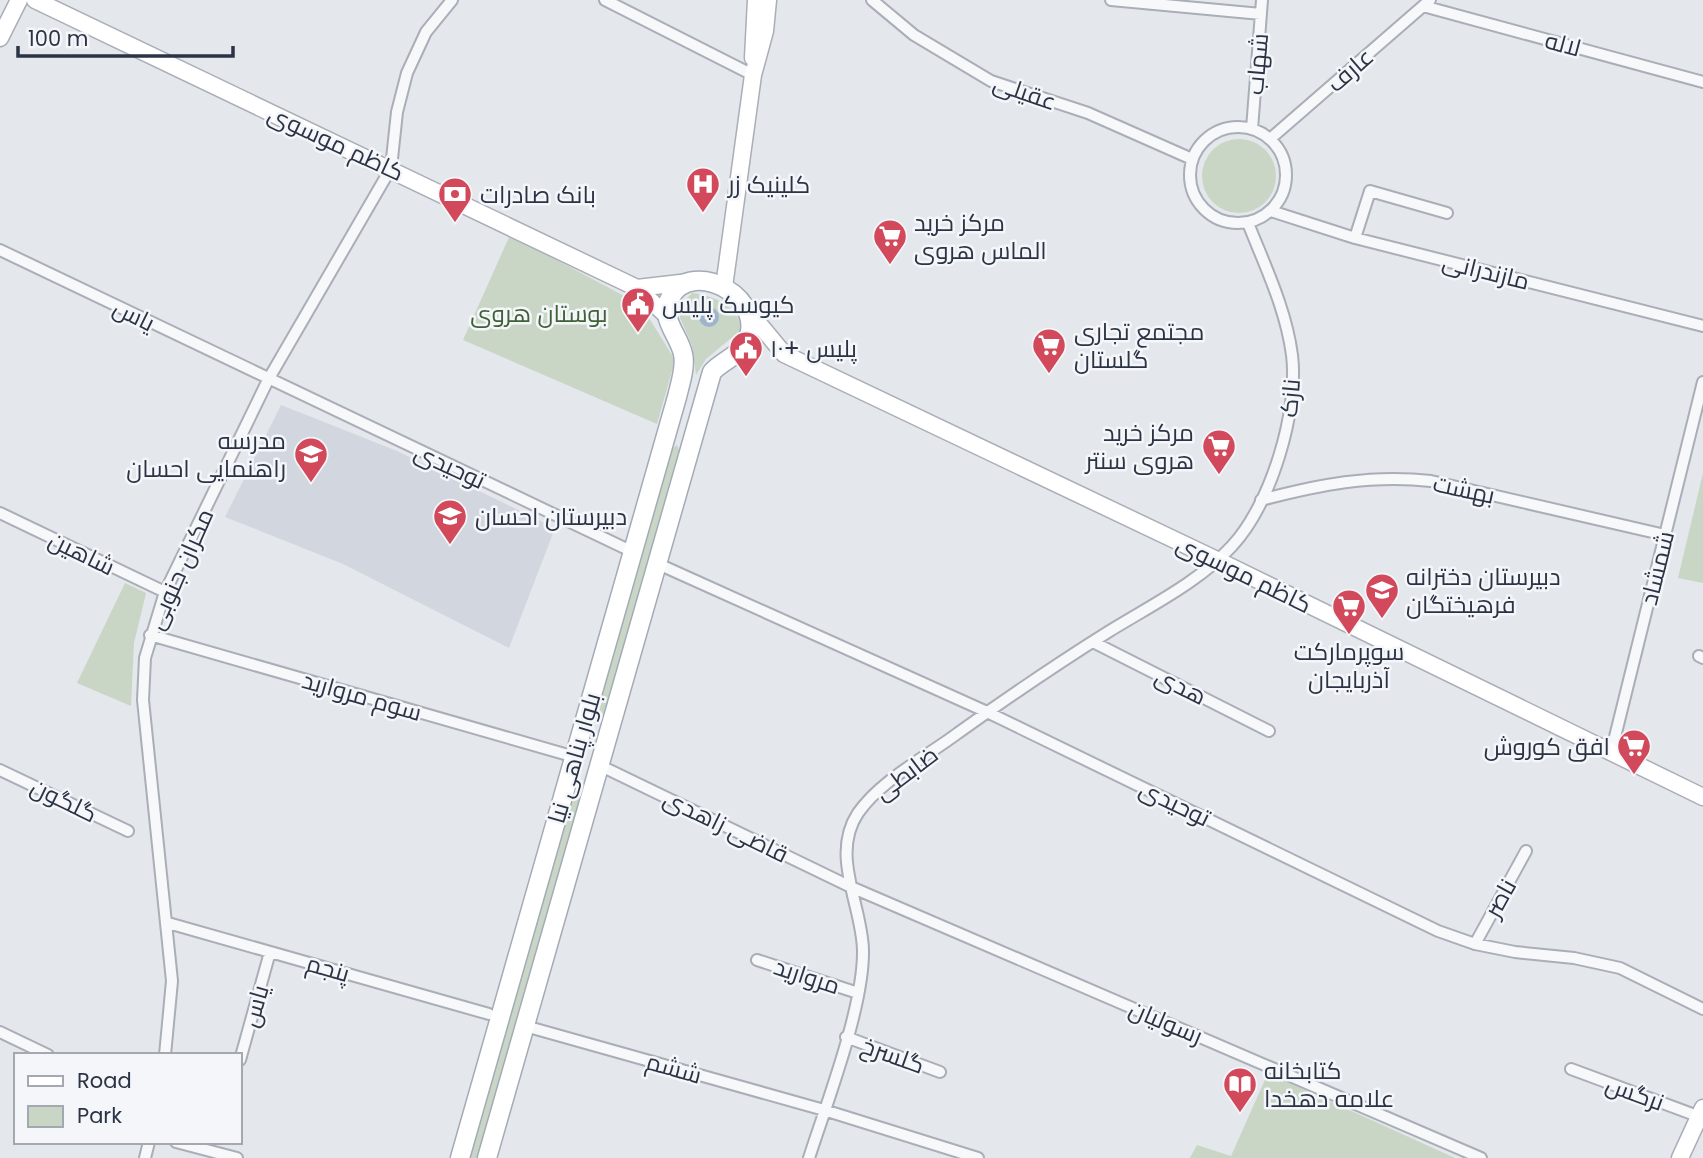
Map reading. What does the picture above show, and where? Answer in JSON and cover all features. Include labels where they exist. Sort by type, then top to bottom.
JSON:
[{"type":"main road","points":[[0,38],[19,0]]},
{"type":"main road","name":"کاظم موسوی","points":[[35,0],[391,168],[636,288],[666,315]]},
{"type":"main road","points":[[753,75],[752,28],[755,0]]},
{"type":"main road","points":[[724,287],[753,75],[765,31],[768,0]]},
{"type":"main road","points":[[636,288],[708,281],[724,287],[738,298],[750,313]]},
{"type":"main road","points":[[666,315],[669,299],[677,289],[689,282]]},
{"type":"main road","name":"کاظم موسوی","points":[[750,313],[784,354],[1217,560],[1703,797]]},
{"type":"main road","name":"بلوار پناهی نیا","points":[[487,1158],[712,372],[745,344],[751,329],[750,313]]},
{"type":"main road","name":"بلوار پناهی نیا","points":[[460,1158],[677,397],[684,356],[666,315]]},
{"type":"main road","points":[[575,757],[601,766]]},
{"type":"main road","points":[[1679,1158],[1702,1114]]},
{"type":"street","points":[[391,168],[396,121],[407,73],[426,32],[452,0]]},
{"type":"street","points":[[605,0],[753,75]]},
{"type":"street","name":"عقیلی","points":[[872,0],[914,35],[991,81],[1088,113],[1192,159]]},
{"type":"street","points":[[1111,0],[1261,14]]},
{"type":"street","name":"شهاب","points":[[1252,129],[1262,0]]},
{"type":"street","name":"لاله","points":[[1427,3],[1703,82]]},
{"type":"street","name":"عارف","points":[[1270,139],[1427,3]]},
{"type":"street","points":[[1223,129],[1252,129],[1270,139],[1280,151],[1286,167],[1286,183],[1281,198],[1271,211],[1248,223],[1223,221],[1209,215],[1198,204],[1189,174],[1192,159],[1209,136],[1223,129]]},
{"type":"street","name":"مکران جنوبی","points":[[165,1053],[172,991],[168,923],[144,700],[145,658],[150,635],[165,592],[268,380],[391,168]]},
{"type":"street","points":[[1355,238],[1370,191],[1447,213]]},
{"type":"street","name":"مازندرانی","points":[[1271,211],[1355,238],[1703,326]]},
{"type":"street","name":"نازک","points":[[1217,560],[1240,537],[1261,500],[1290,421],[1294,377],[1281,307],[1248,223]]},
{"type":"street","name":"یاس","points":[[0,250],[268,380]]},
{"type":"street","name":"توحیدی","points":[[268,380],[633,552]]},
{"type":"street","name":"شمشاد","points":[[1611,753],[1703,382]]},
{"type":"street","name":"بهشت","points":[[1261,500],[1342,481],[1408,478],[1665,535]]},
{"type":"street","name":"شاهین","points":[[0,513],[165,592]]},
{"type":"street","name":"ضابطی","points":[[812,1157],[862,972],[862,932],[850,887],[847,842],[857,816],[867,802],[988,712],[1187,583],[1217,560]]},
{"type":"street","name":"توحیدی","points":[[656,563],[988,712],[1438,931],[1475,944],[1609,965],[1703,1009]]},
{"type":"street","name":"سوم مروارید","points":[[150,635],[575,757]]},
{"type":"street","name":"هدی","points":[[1093,642],[1269,731]]},
{"type":"street","name":"قاضی زاهدی","points":[[601,766],[850,887]]},
{"type":"street","name":"گلگون","points":[[0,769],[128,831]]},
{"type":"street","name":"ناصر","points":[[1475,944],[1525,851]]},
{"type":"street","name":"رسولیان","points":[[850,887],[1481,1158]]},
{"type":"street","name":"پنجم","points":[[168,923],[489,1014]]},
{"type":"street","name":"یاس","points":[[242,1053],[270,952]]},
{"type":"street","name":"مروارید","points":[[757,960],[858,992]]},
{"type":"street","name":"ششم","points":[[525,1026],[824,1110],[978,1158]]},
{"type":"street","points":[[0,1032],[44,1053]]},
{"type":"street","name":"گلسرخ","points":[[845,1037],[940,1072]]},
{"type":"street","name":"نرگس","points":[[1571,1069],[1702,1114]]},
{"type":"street","points":[[192,1144],[215,1147],[237,1158]]},
{"type":"shaded area","points":[[281,405],[397,451],[555,528],[509,648],[343,564],[225,517]]},
{"type":"green space","points":[[1239,139],[1260,145],[1270,155],[1276,176],[1270,197],[1260,207],[1239,213],[1218,207],[1208,197],[1202,176],[1208,155],[1218,145]]},
{"type":"green space","name":"بوستان هروی","points":[[510,235],[641,305],[675,360],[657,424],[463,340]]},
{"type":"green space","points":[[692,293],[708,296],[731,309],[741,330],[706,359],[696,375],[692,345],[680,318],[679,307]]},
{"type":"green space","points":[[677,445],[680,451],[605,712],[599,715],[596,712],[670,450]]},
{"type":"green space","points":[[1703,473],[1703,583],[1678,578]]},
{"type":"green space","points":[[125,583],[146,593],[134,643],[131,706],[77,683]]},
{"type":"green space","points":[[582,782],[585,786],[478,1158],[469,1158],[576,786]]},
{"type":"green space","points":[[1268,1073],[1455,1158],[1190,1158],[1197,1145],[1231,1156]]},
{"type":"water","points":[[709,307],[716,310],[719,317],[716,324],[709,327],[702,324],[699,317],[702,310]]},
{"type":"place","name":"کلینیک زر","points":[[703,214]]},
{"type":"place","name":"بانک صادرات","points":[[455,224]]},
{"type":"place","name":"مرکز خرید الماس هروی","points":[[890,266]]},
{"type":"place","name":"کیوسک پلیس","points":[[638,334]]},
{"type":"place","name":"مجتمع تجاری گلستان","points":[[1049,375]]},
{"type":"place","name":"پلیس +۱۰","points":[[746,378]]},
{"type":"place","name":"مرکز خرید هروی سنتر","points":[[1219,476]]},
{"type":"place","name":"مدرسه راهنمایی احسان","points":[[311,484]]},
{"type":"place","name":"دبیرستان احسان","points":[[450,546]]},
{"type":"place","name":"دبیرستان دخترانه فرهیختگان","points":[[1382,620]]},
{"type":"place","name":"سوپرمارکت آذربایجان","points":[[1349,636]]},
{"type":"place","name":"افق کوروش","points":[[1634,776]]},
{"type":"place","name":"کتابخانه علامه دهخدا","points":[[1240,1114]]}]
